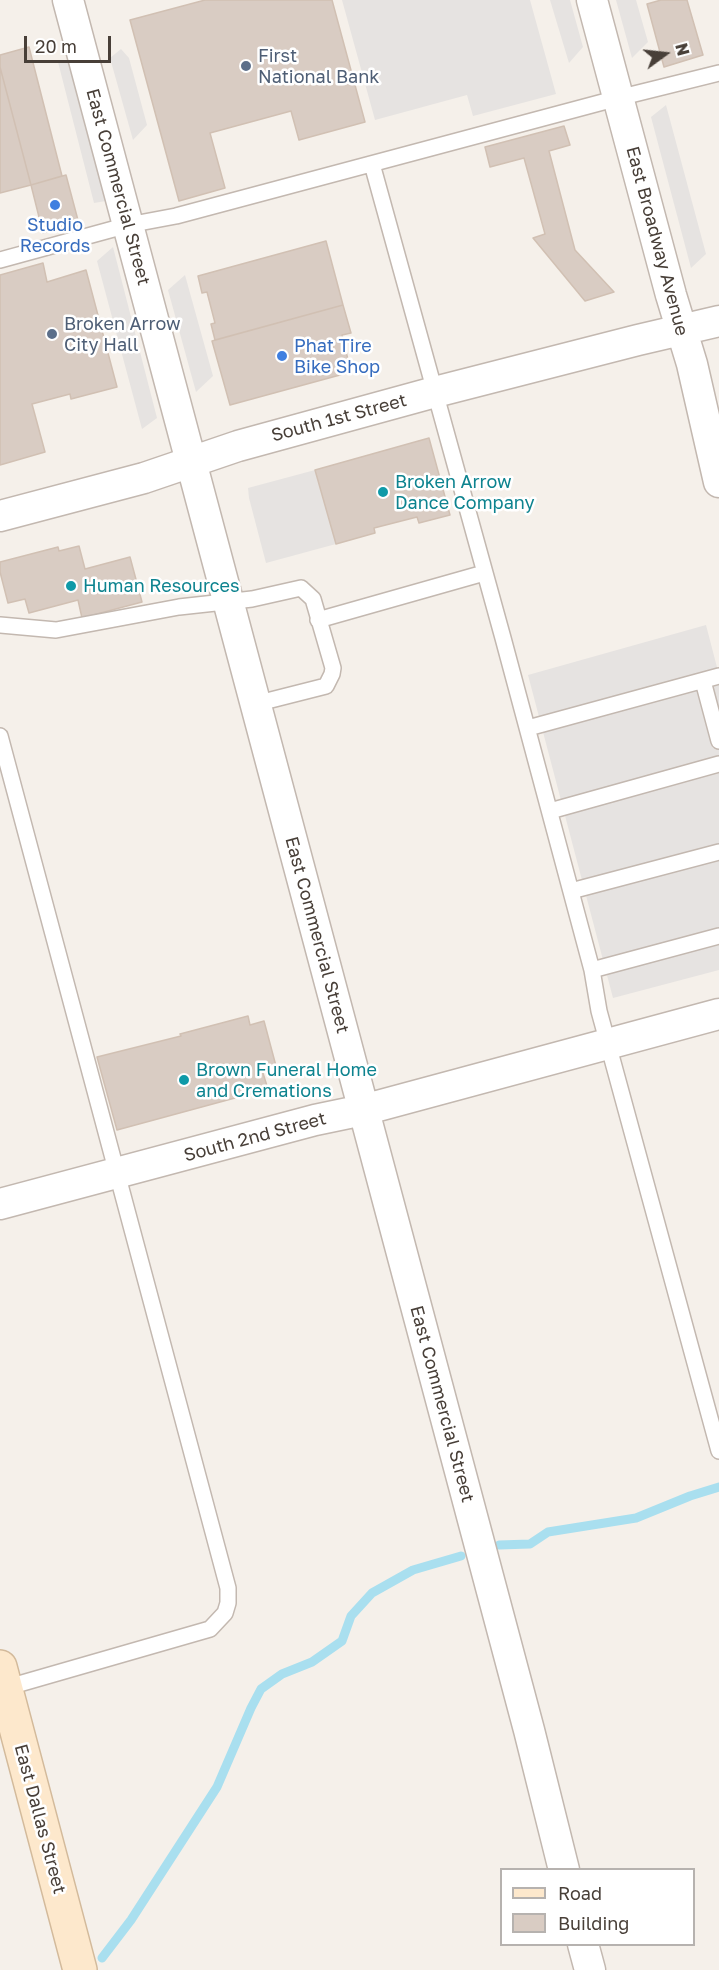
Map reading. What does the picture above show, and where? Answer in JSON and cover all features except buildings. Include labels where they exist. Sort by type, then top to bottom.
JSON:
[{"type":"street","name":"East Commercial Street","points":[[68,0],[529,1730],[564,1868]]},
{"type":"street","name":"East Broadway Avenue","points":[[592,0],[692,364],[719,482]]},
{"type":"street","name":"South 1st Street","points":[[0,516],[144,478],[238,446],[435,392],[719,321]]},
{"type":"street","name":"South 2nd Street","points":[[0,1204],[315,1120],[363,1110],[719,1014]]},
{"type":"street","name":"East Dallas Street","points":[[3,1678],[80,1970]]},
{"type":"street","points":[[584,1946],[590,1970]]},
{"type":"lane","points":[[0,260],[719,73]]},
{"type":"lane","points":[[372,164],[528,728],[592,970],[599,1011],[719,1451]]},
{"type":"lane","points":[[318,620],[484,573]]},
{"type":"lane","points":[[0,625],[56,630],[179,607],[228,602],[301,588],[313,599],[333,668],[326,686],[255,704]]},
{"type":"lane","points":[[528,728],[719,676]]},
{"type":"lane","points":[[703,681],[719,741]]},
{"type":"lane","points":[[0,736],[118,1174],[153,1315],[228,1588],[228,1604],[225,1613],[210,1629],[3,1678]]},
{"type":"lane","points":[[550,811],[719,764]]},
{"type":"lane","points":[[571,891],[719,852]]},
{"type":"lane","points":[[592,970],[719,936]]},
{"type":"shaded area","points":[[342,0],[530,0],[556,94],[473,116],[467,95],[375,120]]},
{"type":"shaded area","points":[[550,0],[570,0],[583,47],[569,63]]},
{"type":"shaded area","points":[[616,0],[636,0],[648,42],[632,58]]},
{"type":"shaded area","points":[[121,49],[129,58],[147,125],[133,140],[110,58]]},
{"type":"shaded area","points":[[68,60],[106,201],[94,203],[58,62]]},
{"type":"shaded area","points":[[666,105],[706,254],[691,268],[651,117]]},
{"type":"shaded area","points":[[113,247],[157,418],[142,429],[97,261]]},
{"type":"shaded area","points":[[185,275],[213,376],[196,392],[168,290]]},
{"type":"shaded area","points":[[315,470],[336,544],[266,563],[248,488]]},
{"type":"shaded area","points":[[706,625],[719,675],[719,970],[613,998],[528,675]]},
{"type":"waterway","points":[[499,1545],[530,1544],[548,1532],[636,1518],[719,1487]]},
{"type":"waterway","points":[[102,1958],[131,1920],[217,1787],[261,1689],[282,1674],[312,1662],[342,1641],[351,1616],[372,1593],[413,1570],[461,1556]]},
{"type":"place","name":"First National Bank","points":[[246,66]]},
{"type":"place","name":"Studio Records","points":[[55,205]]},
{"type":"place","name":"Broken Arrow City Hall","points":[[52,334]]},
{"type":"place","name":"Phat Tire Bike Shop","points":[[282,356]]},
{"type":"place","name":"Broken Arrow Dance Company","points":[[383,492]]},
{"type":"place","name":"Human Resources","points":[[71,586]]},
{"type":"place","name":"Brown Funeral Home and Cremations","points":[[184,1080]]}]
